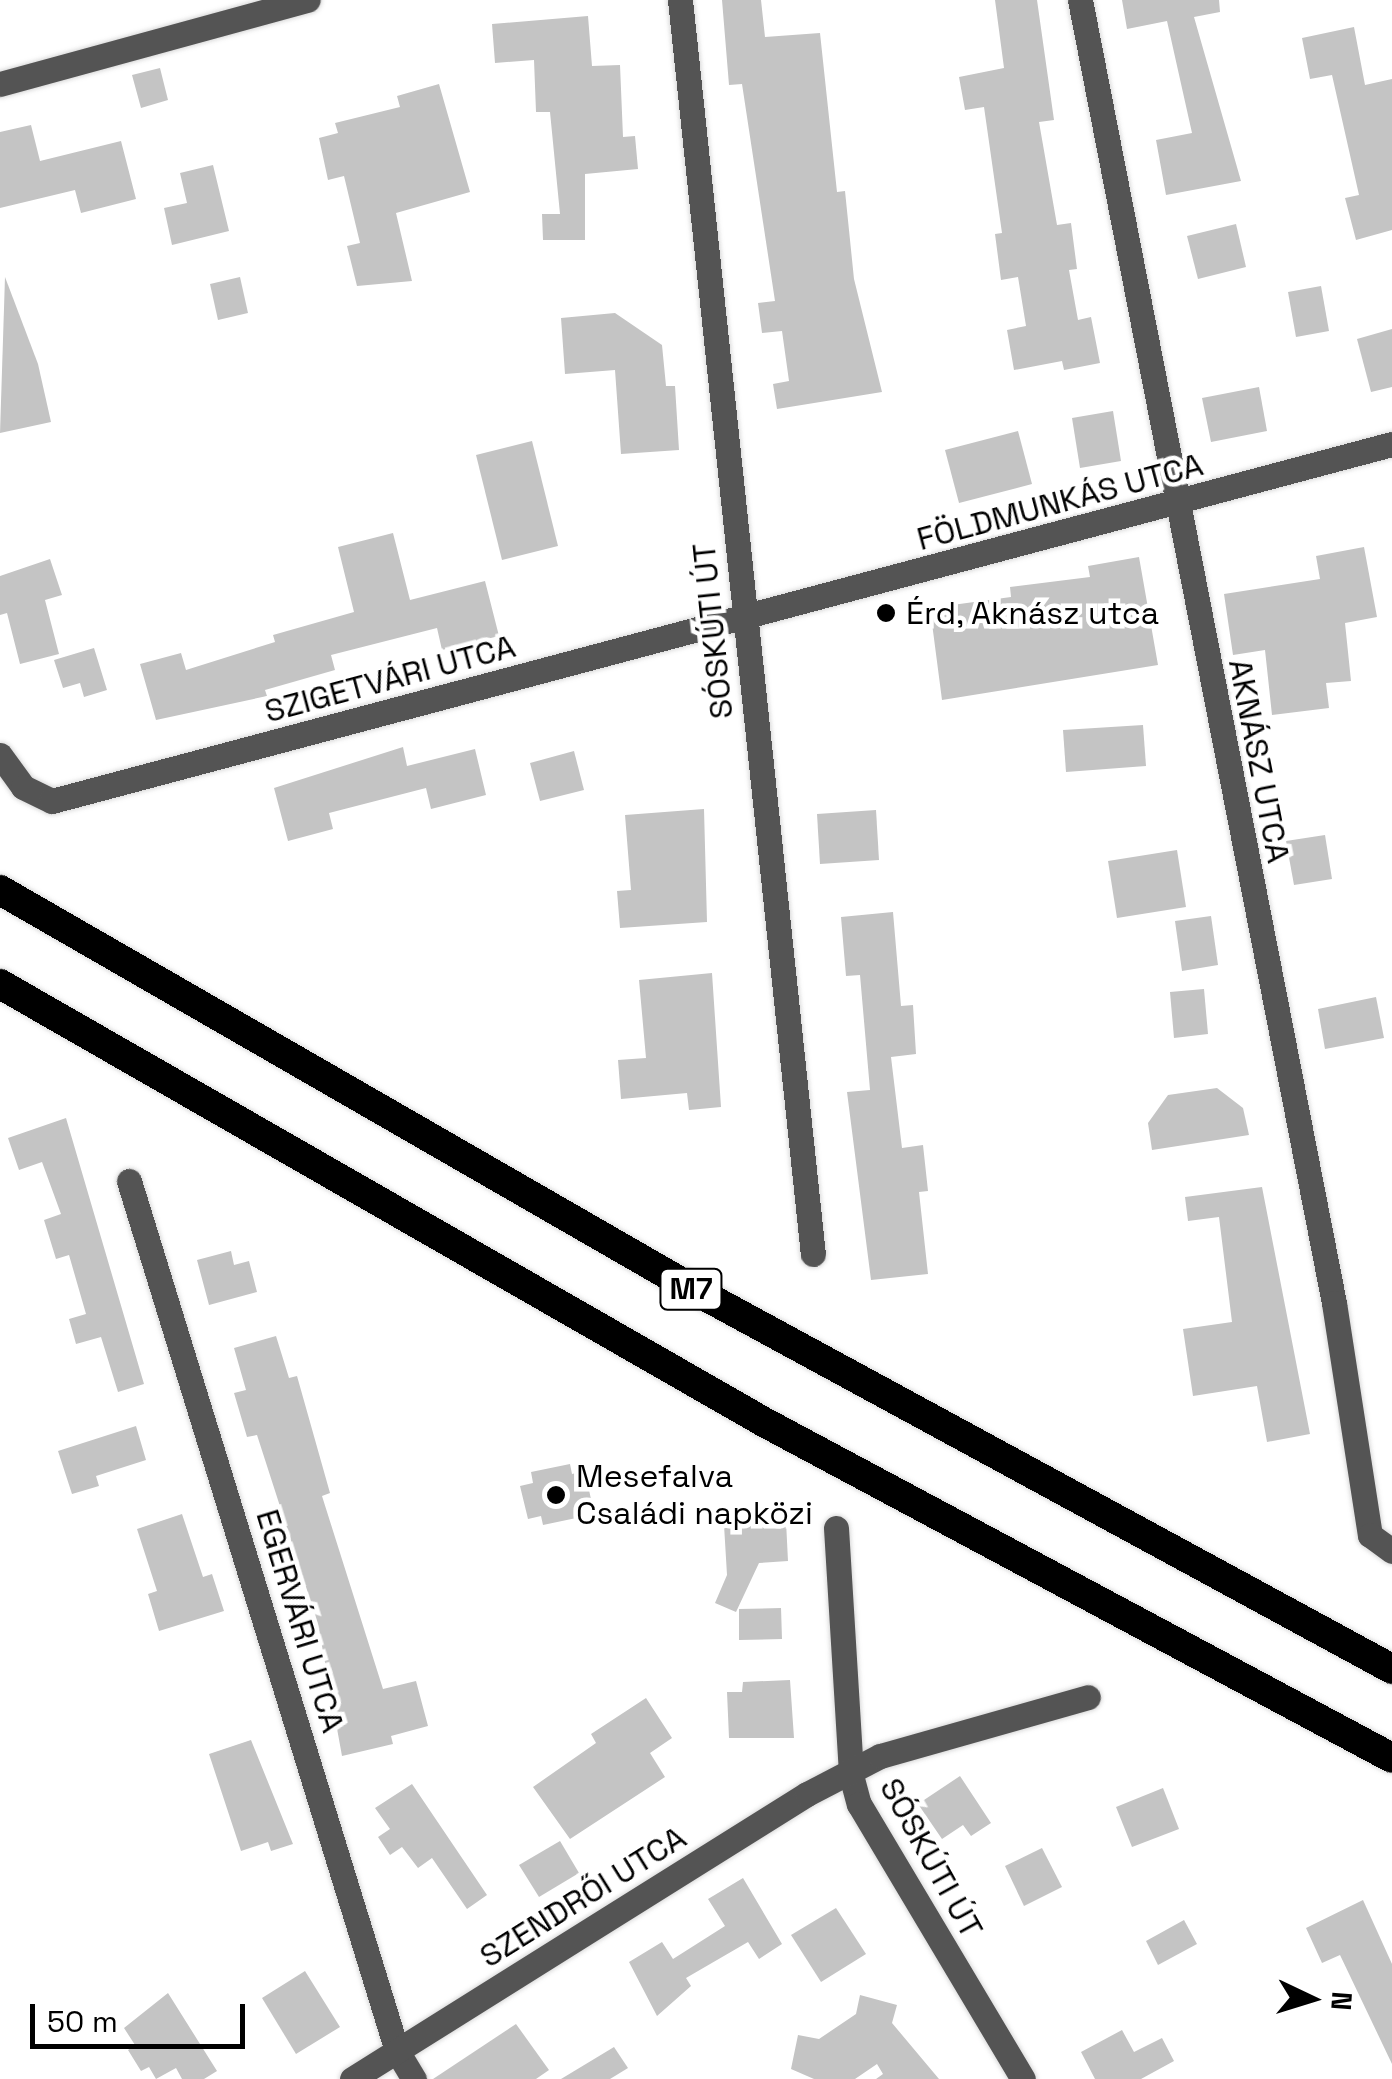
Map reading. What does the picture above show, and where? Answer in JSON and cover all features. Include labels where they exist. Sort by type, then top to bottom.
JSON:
[{"type":"highway","name":"M7","points":[[0,890],[698,1292],[1392,1669]]},
{"type":"highway","name":"M7","points":[[0,984],[762,1422],[1392,1758]]},
{"type":"street","points":[[0,84],[308,0]]},
{"type":"street","name":"SÓSKÚTI ÚT","points":[[680,0],[813,1254]]},
{"type":"street","name":"AKNÁSZ UTCA","points":[[1080,0],[1175,505],[1334,1303],[1370,1535],[1392,1551]]},
{"type":"street","name":"FÖLDMUNKÁS UTCA","points":[[745,620],[1392,444]]},
{"type":"street","name":"SZIGETVÁRI UTCA","points":[[0,755],[23,787],[52,801],[745,620]]},
{"type":"street","name":"EGERVÁRI UTCA","points":[[128,1181],[397,2051],[414,2079]]},
{"type":"street","name":"SÓSKÚTI ÚT","points":[[836,1528],[851,1775],[859,1804],[1022,2079]]},
{"type":"street","name":"SZENDRŐI UTCA","points":[[352,2079],[807,1794],[851,1775],[880,1756],[1088,1697]]},
{"type":"building","points":[[722,0],[761,0],[765,37],[820,33],[837,192],[845,191],[854,279],[882,392],[777,409],[773,384],[789,381],[782,331],[762,333],[758,303],[775,301],[742,84],[729,85]]},
{"type":"building","points":[[995,0],[1037,0],[1054,120],[1039,122],[1057,225],[1071,223],[1077,269],[1069,270],[1078,320],[1091,317],[1100,363],[1064,370],[1062,361],[1014,370],[1007,330],[1026,326],[1018,277],[1001,280],[995,234],[1002,233],[984,107],[965,110],[959,77],[1004,68]]},
{"type":"building","points":[[1122,0],[1219,0],[1220,12],[1194,17],[1241,181],[1166,195],[1156,140],[1192,133],[1167,21],[1127,29]]},
{"type":"building","points":[[588,16],[592,66],[620,65],[623,137],[635,136],[638,169],[585,174],[585,240],[543,240],[542,214],[560,214],[550,112],[536,112],[534,60],[495,63],[492,24]]},
{"type":"building","points":[[1354,27],[1365,85],[1392,79],[1392,230],[1356,240],[1345,198],[1359,195],[1332,75],[1310,79],[1302,38]]},
{"type":"building","points":[[160,68],[168,100],[141,108],[132,75]]},
{"type":"building","points":[[439,84],[470,192],[396,213],[412,281],[357,286],[347,246],[360,243],[344,176],[328,180],[319,138],[338,133],[335,123],[400,107],[397,96]]},
{"type":"building","points":[[31,125],[40,161],[121,141],[136,199],[81,213],[75,190],[0,208],[0,132]]},
{"type":"building","points":[[213,165],[229,231],[172,245],[164,208],[187,203],[180,173]]},
{"type":"building","points":[[1236,224],[1246,267],[1198,279],[1187,236]]},
{"type":"building","points":[[5,277],[38,364],[51,422],[0,433]]},
{"type":"building","points":[[240,277],[248,313],[218,320],[210,284]]},
{"type":"building","points":[[1321,286],[1329,331],[1296,337],[1288,292]]},
{"type":"building","points":[[615,313],[662,345],[666,386],[675,386],[679,450],[621,454],[615,370],[565,374],[561,318]]},
{"type":"building","points":[[1392,329],[1392,387],[1371,392],[1357,339]]},
{"type":"building","points":[[1259,387],[1267,431],[1211,442],[1202,398]]},
{"type":"building","points":[[1113,411],[1121,461],[1080,468],[1072,418]]},
{"type":"building","points":[[1018,431],[1032,484],[959,503],[945,450]]},
{"type":"building","points":[[532,441],[558,546],[502,560],[476,455]]},
{"type":"building","points":[[393,533],[410,600],[485,581],[499,636],[442,650],[437,628],[331,655],[335,670],[265,690],[267,696],[156,720],[140,664],[181,653],[186,670],[275,642],[273,635],[354,612],[338,547]]},
{"type":"building","points":[[1364,547],[1377,617],[1345,623],[1351,681],[1326,683],[1329,708],[1272,715],[1265,650],[1233,655],[1224,594],[1320,579],[1316,556]]},
{"type":"building","points":[[1139,557],[1158,665],[942,700],[930,608],[1011,597],[1010,587],[1090,577],[1088,566]]},
{"type":"building","points":[[50,559],[62,595],[45,600],[59,654],[20,664],[7,613],[0,615],[0,576]]},
{"type":"building","points":[[94,648],[107,690],[84,697],[80,683],[63,688],[54,660]]},
{"type":"building","points":[[1143,725],[1146,766],[1066,772],[1063,730]]},
{"type":"building","points":[[403,747],[407,766],[475,749],[486,795],[431,809],[426,788],[329,813],[333,829],[288,841],[274,788]]},
{"type":"building","points":[[574,751],[584,790],[540,801],[530,763]]},
{"type":"building","points":[[704,809],[707,922],[620,928],[617,891],[631,890],[625,815]]},
{"type":"building","points":[[876,810],[879,860],[820,864],[817,814]]},
{"type":"building","points":[[1325,835],[1332,879],[1294,885],[1286,841]]},
{"type":"building","points":[[1177,850],[1186,907],[1117,918],[1108,861]]},
{"type":"building","points":[[893,912],[901,1006],[913,1005],[916,1054],[891,1057],[902,1148],[923,1145],[928,1191],[919,1192],[928,1274],[871,1280],[847,1092],[870,1090],[860,975],[846,976],[841,917]]},
{"type":"building","points":[[1211,916],[1218,965],[1182,971],[1175,921]]},
{"type":"building","points":[[712,973],[721,1107],[689,1110],[687,1093],[621,1099],[618,1060],[646,1058],[639,980]]},
{"type":"building","points":[[1204,989],[1208,1034],[1174,1038],[1170,992]]},
{"type":"building","points":[[1376,997],[1384,1038],[1325,1049],[1318,1009]]},
{"type":"building","points":[[1217,1088],[1243,1108],[1249,1135],[1152,1150],[1148,1123],[1168,1095]]},
{"type":"building","points":[[66,1118],[144,1384],[118,1392],[101,1337],[76,1344],[69,1319],[86,1314],[69,1255],[56,1259],[44,1220],[61,1214],[42,1162],[19,1170],[8,1138]]},
{"type":"building","points":[[1262,1187],[1310,1434],[1267,1442],[1257,1386],[1193,1396],[1183,1329],[1232,1322],[1219,1217],[1188,1221],[1185,1197]]},
{"type":"building","points":[[231,1251],[234,1265],[249,1261],[257,1292],[209,1305],[197,1260]]},
{"type":"building","points":[[276,1336],[289,1378],[297,1376],[330,1493],[322,1496],[383,1689],[416,1681],[428,1726],[391,1736],[393,1744],[342,1756],[318,1624],[257,1435],[247,1437],[234,1393],[246,1390],[234,1348]]},
{"type":"building","points":[[136,1426],[146,1460],[96,1476],[99,1486],[72,1494],[58,1451]]},
{"type":"building","name":"Mesefalva Családi napközi","points":[[570,1464],[572,1474],[585,1471],[592,1504],[579,1507],[581,1517],[543,1525],[541,1516],[528,1519],[520,1486],[533,1483],[531,1472]]},
{"type":"building","points":[[182,1514],[203,1577],[212,1574],[224,1611],[159,1631],[148,1594],[157,1591],[137,1529]]},
{"type":"building","points":[[786,1521],[788,1561],[759,1563],[736,1612],[715,1603],[727,1575],[724,1525]]},
{"type":"building","points":[[781,1608],[782,1639],[739,1640],[739,1609]]},
{"type":"building","points":[[790,1680],[794,1738],[729,1738],[727,1692],[742,1692],[743,1682]]},
{"type":"building","points":[[646,1698],[672,1738],[650,1753],[665,1777],[570,1839],[533,1787],[596,1743],[591,1734]]},
{"type":"building","points":[[251,1740],[293,1844],[271,1851],[268,1842],[241,1851],[209,1754]]},
{"type":"building","points":[[960,1776],[991,1823],[971,1836],[963,1825],[942,1839],[918,1804]]},
{"type":"building","points":[[412,1784],[487,1895],[467,1909],[432,1858],[418,1868],[402,1847],[390,1855],[378,1837],[390,1829],[375,1808]]},
{"type":"building","points":[[1163,1788],[1179,1829],[1132,1847],[1116,1807]]},
{"type":"building","points":[[560,1841],[579,1873],[539,1897],[519,1865]]},
{"type":"building","points":[[1042,1848],[1062,1887],[1024,1906],[1005,1866]]},
{"type":"building","points":[[743,1878],[782,1944],[759,1959],[748,1942],[686,1978],[691,1986],[657,2016],[629,1962],[662,1942],[673,1959],[725,1926],[708,1899]]},
{"type":"building","points":[[1363,1900],[1392,1964],[1392,2064],[1340,1955],[1322,1963],[1306,1928]]},
{"type":"building","points":[[836,1908],[866,1954],[821,1982],[791,1935]]},
{"type":"building","points":[[1184,1920],[1197,1944],[1158,1965],[1146,1941]]},
{"type":"building","points":[[305,1971],[340,2027],[296,2054],[262,1998]]},
{"type":"building","points":[[168,1993],[217,2071],[204,2079],[182,2079],[176,2068],[156,2079],[149,2067],[141,2071],[128,2050],[135,2045],[124,2028]]},
{"type":"building","points":[[860,1995],[897,2005],[892,2023],[939,2079],[876,2079],[883,2074],[877,2064],[855,2079],[814,2079],[791,2069],[798,2035],[819,2039],[856,2014]]},
{"type":"building","points":[[516,2024],[549,2070],[536,2079],[433,2079]]},
{"type":"building","points":[[1122,2030],[1134,2052],[1162,2038],[1174,2061],[1141,2079],[1095,2079],[1081,2052]]},
{"type":"building","points":[[614,2047],[628,2068],[610,2079],[561,2079]]},
{"type":"place","name":"Érd, Aknász utca","points":[[886,613]]},
{"type":"place","name":"Mesefalva Családi napközi","points":[[556,1495]]}]
